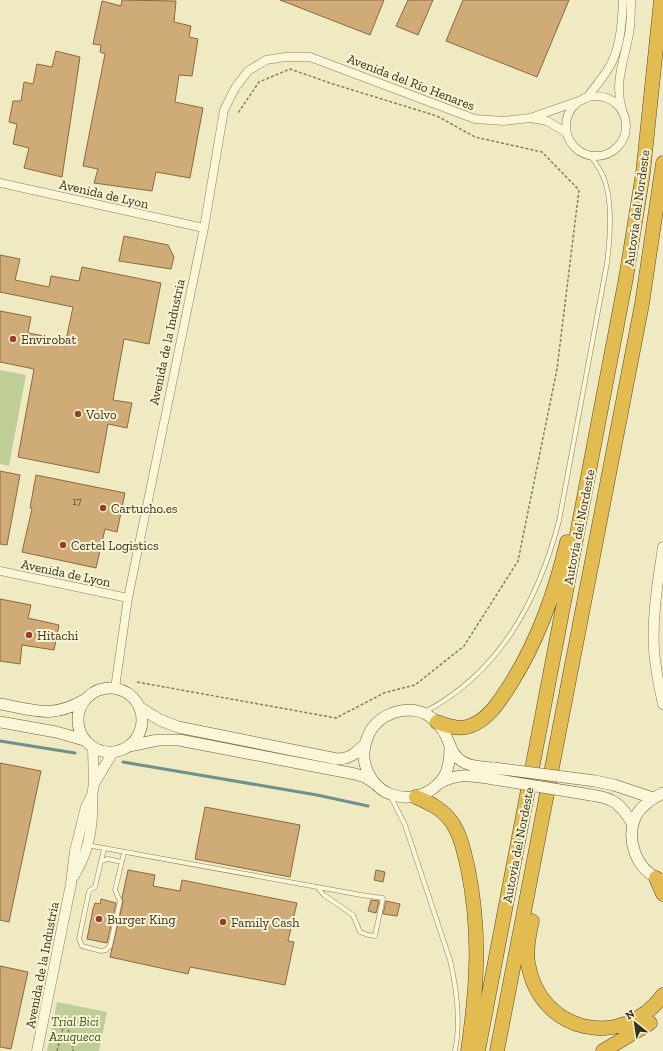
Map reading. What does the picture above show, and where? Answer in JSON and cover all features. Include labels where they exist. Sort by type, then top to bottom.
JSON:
[{"type":"highway","name":"Autovía del Nordeste","points":[[478,1051],[626,278],[643,173],[661,0]]},
{"type":"highway","name":"Autovía del Nordeste","points":[[497,1051],[642,304],[663,163]]},
{"type":"highway","points":[[437,722],[449,727],[460,728],[468,726],[486,717],[512,682],[529,652],[542,624],[563,559],[601,366],[626,278]]},
{"type":"highway","points":[[416,797],[430,803],[442,811],[456,829],[464,848],[473,892],[477,941],[477,975],[468,1051]]},
{"type":"highway","points":[[542,821],[544,858],[528,945],[530,972],[540,995],[554,1011],[570,1022],[580,1026],[599,1029],[620,1027],[638,1020],[651,1009],[663,995]]},
{"type":"highway","points":[[659,879],[663,894]]},
{"type":"highway","points":[[603,1051],[654,1020],[663,1010]]},
{"type":"main road","points":[[0,704],[50,712],[67,709],[85,700],[94,692],[115,688],[130,695],[135,700],[142,716],[142,724],[139,733],[129,746]]},
{"type":"main road","points":[[85,700],[80,709],[77,720],[79,730],[84,740],[93,748],[101,751],[119,751],[129,746],[158,740],[178,740],[355,774],[365,777],[377,786],[390,794],[400,797],[416,797],[430,791],[439,783],[446,773],[450,761],[450,749],[445,735],[437,722],[424,713],[412,710],[399,711],[387,715],[377,722],[369,732],[365,744],[364,759],[368,774],[377,786]]},
{"type":"main road","points":[[139,707],[160,720],[178,727],[337,759],[344,759],[351,756],[365,744]]},
{"type":"main road","points":[[0,722],[56,732],[84,740]]},
{"type":"main road","points":[[450,749],[465,763],[494,774],[591,795],[603,796],[615,802],[624,810],[633,824]]},
{"type":"main road","points":[[439,783],[455,776],[494,774],[595,781],[658,795]]},
{"type":"main road","points":[[658,795],[641,809],[633,824],[632,840],[635,855],[644,868],[659,879]]},
{"type":"street","points":[[623,0],[621,28],[616,51],[606,72],[584,99],[574,106],[568,114],[566,124],[570,141],[575,148],[582,153],[590,155],[600,156],[610,152],[618,146],[624,137],[626,127],[618,90],[620,73],[629,33],[631,0]]},
{"type":"street","name":"Avenida de la Industria","points":[[115,688],[128,598],[204,228],[224,110],[235,88],[248,71],[266,60],[285,57],[310,57]]},
{"type":"street","name":"Avenida del Río Henares","points":[[310,57],[474,119],[504,121],[530,118],[584,99]]},
{"type":"street","points":[[584,99],[600,97],[613,102],[620,108],[624,117]]},
{"type":"street","name":"Avenida del Río Henares","points":[[530,118],[547,121],[567,133]]},
{"type":"street","name":"Avenida de Lyon","points":[[0,183],[204,228]]},
{"type":"street","points":[[663,547],[656,592],[654,632],[655,656],[663,704]]},
{"type":"street","name":"Avenida de Lyon","points":[[0,571],[128,598]]},
{"type":"street","points":[[93,748],[94,784]]},
{"type":"street","points":[[94,784],[113,752]]},
{"type":"street","name":"Avenida de la Industria","points":[[71,884],[85,854],[92,815],[92,795],[94,784]]},
{"type":"street","name":"Avenida de la Industria","points":[[37,1051],[71,884],[75,852],[86,807],[92,795]]},
{"type":"street","points":[[86,807],[88,817],[82,843],[87,845]]},
{"type":"lane","points":[[424,713],[448,699],[462,688],[499,649],[519,622],[528,606],[548,558],[558,521],[606,271],[609,247],[610,216],[607,190],[603,176],[590,155]]},
{"type":"lane","points":[[390,794],[405,825],[450,960],[454,978],[458,1012],[455,1051]]},
{"type":"lane","points":[[87,845],[124,853],[382,898],[375,936],[368,936],[360,932],[353,915],[324,895],[317,887]]},
{"type":"lane","points":[[104,849],[95,887],[89,891],[79,939],[82,946],[101,951],[106,950],[110,946],[120,900],[115,890],[124,853]]},
{"type":"lane","points":[[101,861],[108,859],[122,862]]},
{"type":"path","points":[[137,682],[336,718],[384,693],[415,685],[464,646],[518,561],[557,369],[579,190],[542,152],[475,138],[437,116],[290,69],[259,82],[238,113]]},
{"type":"path","points":[[45,1012],[61,1019],[64,1023],[71,1035],[72,1051]]},
{"type":"path","points":[[57,1051],[64,1023]]},
{"type":"green space","points":[[0,370],[26,375],[9,466],[0,464]]},
{"type":"green space","name":"Trial Bici Azuqueca","points":[[57,1002],[107,1012],[99,1051],[47,1051]]},
{"type":"building","points":[[122,0],[176,1],[174,22],[191,26],[189,37],[198,39],[192,76],[179,75],[175,102],[203,108],[190,178],[156,172],[152,191],[94,183],[98,169],[83,166],[105,54],[100,52],[101,45],[93,44],[102,1],[121,6]]},
{"type":"building","points":[[280,0],[384,0],[370,35]]},
{"type":"building","points":[[408,0],[433,0],[418,35],[396,26]]},
{"type":"building","points":[[463,0],[569,0],[537,77],[446,41]]},
{"type":"building","points":[[56,51],[80,57],[62,177],[24,168],[29,148],[13,144],[17,124],[9,122],[13,101],[21,101],[24,82],[33,84],[37,64],[52,67]]},
{"type":"building","points":[[124,236],[168,245],[174,257],[171,269],[119,261]]},
{"type":"building","points":[[0,255],[20,259],[15,280],[49,287],[51,276],[79,281],[82,267],[161,283],[149,344],[124,339],[113,400],[132,403],[127,428],[108,424],[99,473],[18,457],[34,369],[0,362],[0,311],[31,317],[28,333],[66,340],[73,307],[0,292]]},
{"type":"building","points":[[0,471],[20,475],[7,545],[0,544]]},
{"type":"building","points":[[36,475],[125,493],[117,532],[105,529],[96,568],[22,552],[32,509],[30,508]]},
{"type":"building","name":"Hitachi","points":[[0,599],[31,605],[28,618],[59,625],[54,650],[22,645],[20,664],[0,661]]},
{"type":"building","points":[[0,763],[41,771],[9,922],[0,920]]},
{"type":"building","points":[[205,807],[300,825],[290,877],[195,859]]},
{"type":"building","name":"Family Cash","points":[[128,870],[155,875],[153,886],[180,891],[182,880],[297,903],[288,941],[294,942],[285,985],[190,967],[188,974],[110,957],[123,902],[122,898]]},
{"type":"building","points":[[376,870],[385,872],[383,882],[374,880]]},
{"type":"building","points":[[101,899],[116,903],[107,943],[87,939],[95,903],[100,904]]},
{"type":"building","points":[[371,900],[379,901],[376,913],[368,911]]},
{"type":"building","points":[[386,901],[400,904],[397,916],[383,914]]},
{"type":"building","points":[[0,966],[28,972],[11,1049],[0,1047]]},
{"type":"waterway","points":[[0,741],[75,753]]},
{"type":"waterway","points":[[123,762],[317,795],[368,806]]},
{"type":"place","name":"Envirobat","points":[[13,339]]},
{"type":"place","name":"Volvo","points":[[78,414]]},
{"type":"place","name":"Cartucho.es","points":[[103,508]]},
{"type":"place","name":"Certel Logistics","points":[[63,545]]},
{"type":"place","name":"Hitachi","points":[[29,635]]},
{"type":"place","name":"Burger King","points":[[99,919]]},
{"type":"place","name":"Family Cash","points":[[223,922]]}]
